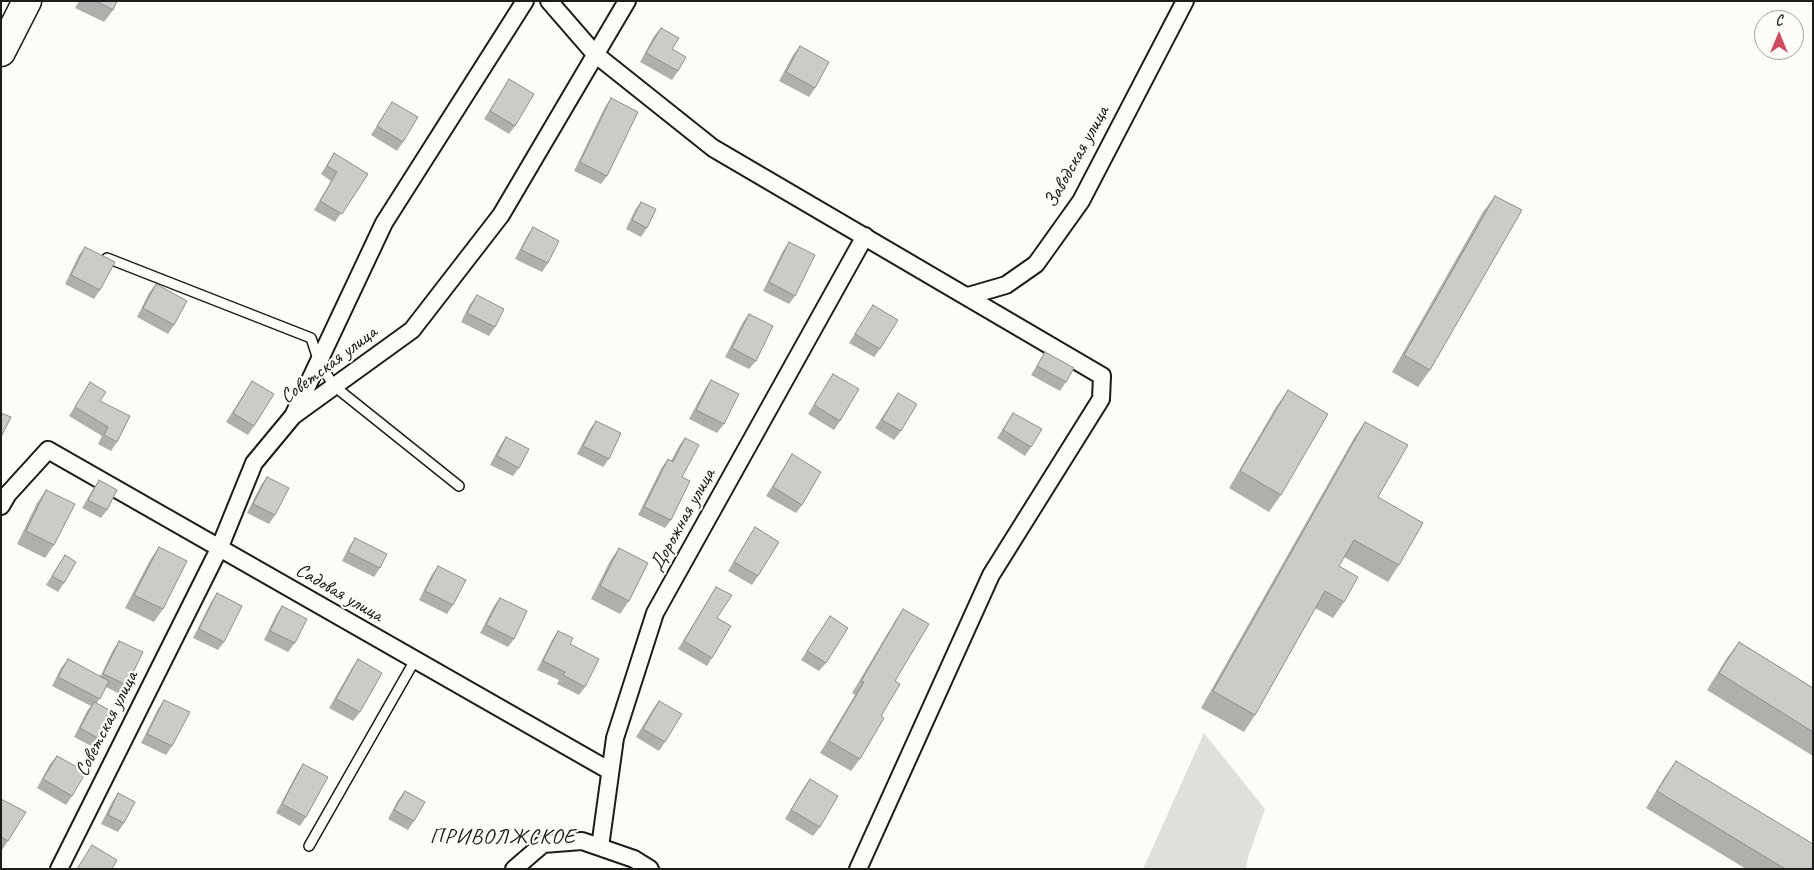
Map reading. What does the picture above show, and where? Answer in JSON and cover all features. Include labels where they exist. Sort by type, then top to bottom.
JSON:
[{"type":"highway","points":[[1,52],[27,1]]},
{"type":"street","points":[[294,416],[384,223],[525,1]]},
{"type":"street","points":[[549,1],[595,54],[713,148],[1102,376],[1101,399],[991,575],[858,869]]},
{"type":"street","name":"Советская улица","points":[[59,869],[219,549],[254,463],[294,416],[412,330],[501,215],[627,1]]},
{"type":"street","name":"Заводская улица","points":[[968,296],[1006,285],[1036,264],[1081,201],[1186,1]]},
{"type":"street","name":"Дорожная улица","points":[[600,847],[615,738],[656,613],[865,236]]},
{"type":"street","name":"Садовая улица","points":[[1,506],[8,494],[48,450],[610,771]]},
{"type":"street","points":[[514,869],[543,844],[582,841],[634,859],[650,869]]},
{"type":"lane","points":[[107,258],[310,338],[318,362],[334,386],[459,486]]},
{"type":"lane","points":[[309,846],[416,660]]},
{"type":"shaded area","points":[[1204,733],[1265,809],[1248,857],[1246,869],[1143,869]]},
{"type":"building","points":[[96,1],[117,1],[113,10]]},
{"type":"building","points":[[661,28],[679,38],[672,49],[686,57],[678,71],[646,53]]},
{"type":"building","points":[[800,46],[829,62],[815,88],[786,72]]},
{"type":"building","points":[[509,79],[534,94],[515,126],[490,111]]},
{"type":"building","points":[[611,98],[638,112],[607,176],[580,162]]},
{"type":"building","points":[[392,102],[418,117],[403,142],[377,126]]},
{"type":"building","points":[[334,153],[368,174],[342,214],[320,201],[337,172],[327,166]]},
{"type":"building","points":[[1495,196],[1522,210],[1430,370],[1404,355]]},
{"type":"building","points":[[641,202],[656,209],[647,228],[632,220]]},
{"type":"building","points":[[533,227],[559,241],[548,263],[521,250]]},
{"type":"building","points":[[789,242],[815,255],[795,296],[769,282]]},
{"type":"building","points":[[85,247],[115,262],[100,290],[71,275]]},
{"type":"building","points":[[156,284],[187,301],[174,325],[143,308]]},
{"type":"building","points":[[477,295],[504,309],[495,327],[467,313]]},
{"type":"building","points":[[873,305],[898,320],[880,349],[855,334]]},
{"type":"building","points":[[749,314],[773,326],[756,361],[732,348]]},
{"type":"building","points":[[1045,352],[1074,368],[1066,382],[1037,366]]},
{"type":"building","points":[[833,374],[859,389],[840,421],[814,405]]},
{"type":"building","points":[[711,380],[739,394],[724,424],[696,410]]},
{"type":"building","points":[[252,381],[274,394],[254,426],[233,413]]},
{"type":"building","points":[[90,382],[106,392],[100,401],[130,416],[117,442],[104,435],[108,427],[75,407]]},
{"type":"building","points":[[1288,390],[1328,414],[1281,495],[1240,471]]},
{"type":"building","points":[[898,393],[917,404],[901,431],[882,420]]},
{"type":"building","points":[[1,413],[11,417],[1,437]]},
{"type":"building","points":[[1013,413],[1042,429],[1031,447],[1003,430]]},
{"type":"building","points":[[596,421],[621,433],[609,459],[583,446]]},
{"type":"building","points":[[1365,422],[1408,445],[1378,497],[1423,523],[1399,565],[1354,540],[1339,566],[1358,577],[1344,602],[1325,591],[1255,715],[1213,691]]},
{"type":"building","points":[[506,437],[529,449],[519,468],[497,456]]},
{"type":"building","points":[[685,438],[699,445],[682,477],[690,481],[671,520],[644,507],[668,459],[673,462]]},
{"type":"building","points":[[792,454],[821,472],[802,505],[773,487]]},
{"type":"building","points":[[267,477],[289,488],[275,515],[253,504]]},
{"type":"building","points":[[99,480],[117,490],[107,510],[88,500]]},
{"type":"building","points":[[46,490],[75,504],[54,545],[26,531]]},
{"type":"building","points":[[755,527],[779,542],[758,576],[734,562]]},
{"type":"building","points":[[355,538],[387,554],[380,568],[348,552]]},
{"type":"building","points":[[159,547],[187,561],[163,609],[134,595]]},
{"type":"building","points":[[619,548],[648,563],[629,601],[600,586]]},
{"type":"building","points":[[65,555],[76,562],[64,583],[52,576]]},
{"type":"building","points":[[438,566],[466,580],[453,605],[425,591]]},
{"type":"building","points":[[716,587],[732,595],[717,618],[731,626],[712,658],[684,641]]},
{"type":"building","points":[[217,593],[242,606],[224,642],[199,629]]},
{"type":"building","points":[[500,598],[527,611],[514,639],[486,625]]},
{"type":"building","points":[[282,606],[307,619],[295,643],[270,631]]},
{"type":"building","points":[[903,609],[929,624],[895,681],[900,684],[881,716],[884,718],[860,759],[829,741],[864,682],[861,681]]},
{"type":"building","points":[[830,616],[848,628],[826,663],[807,651]]},
{"type":"building","points":[[558,631],[573,638],[570,644],[599,659],[585,687],[563,675],[565,672],[543,661]]},
{"type":"building","points":[[119,641],[143,652],[127,685],[103,674]]},
{"type":"building","points":[[1739,642],[1813,688],[1813,732],[1719,673]]},
{"type":"building","points":[[68,659],[109,681],[100,699],[58,677]]},
{"type":"building","points":[[358,659],[382,673],[360,712],[336,699]]},
{"type":"building","points":[[164,700],[190,712],[172,746],[147,734]]},
{"type":"building","points":[[659,701],[682,714],[665,742],[643,729]]},
{"type":"building","points":[[94,702],[115,713],[101,740],[80,728]]},
{"type":"building","points":[[57,756],[86,772],[72,796],[43,779]]},
{"type":"building","points":[[1676,761],[1813,844],[1813,869],[1785,869],[1657,791]]},
{"type":"building","points":[[303,764],[328,777],[306,817],[282,804]]},
{"type":"building","points":[[810,779],[838,796],[820,827],[791,810]]},
{"type":"building","points":[[405,791],[425,802],[414,821],[394,810]]},
{"type":"building","points":[[118,793],[135,802],[124,823],[108,815]]},
{"type":"building","points":[[1,799],[26,812],[8,841],[1,837]]},
{"type":"building","points":[[92,845],[117,860],[112,869],[77,869]]},
{"type":"district","name":"ПРИВОЛЖСКОЕ","points":[[503,837]]}]
